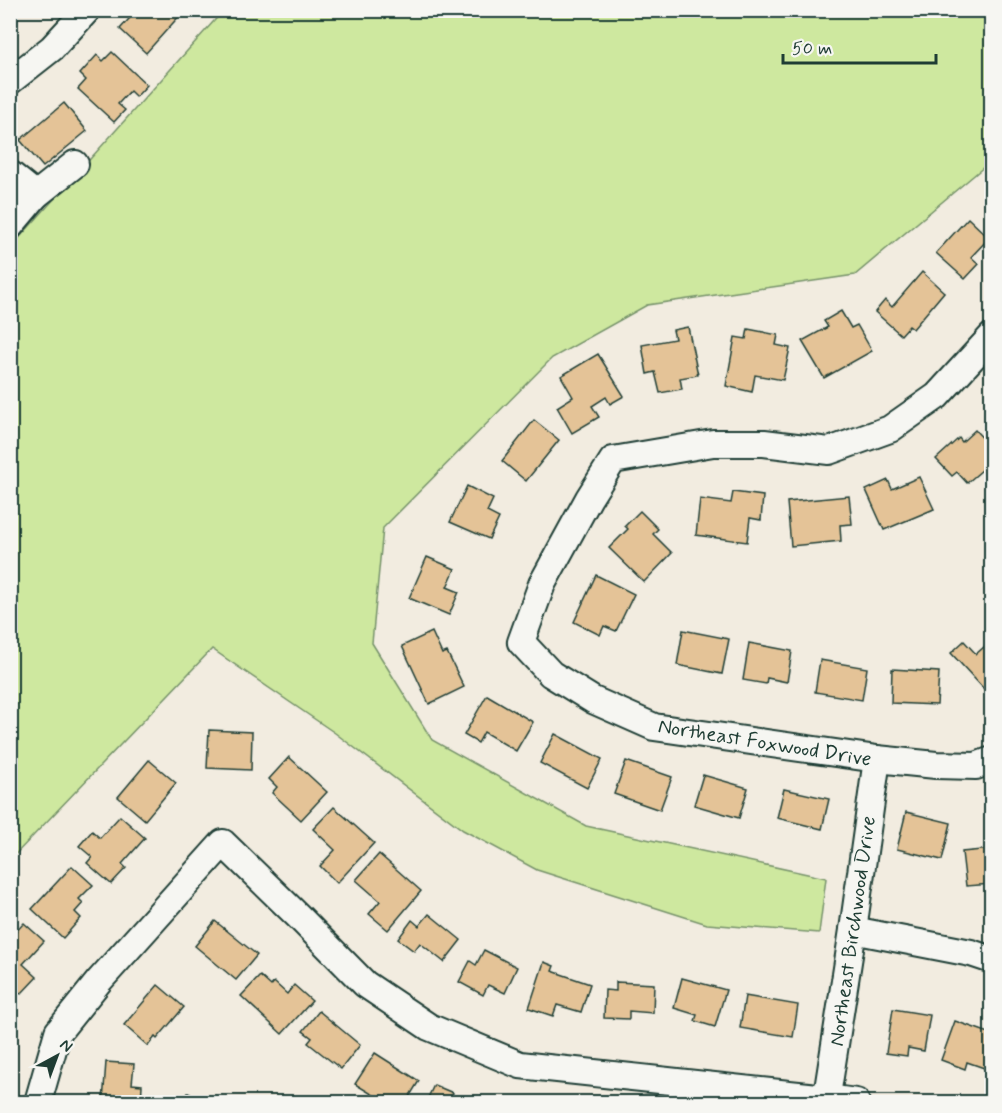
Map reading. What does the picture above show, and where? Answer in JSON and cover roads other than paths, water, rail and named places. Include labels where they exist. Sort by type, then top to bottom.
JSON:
[{"type":"street","points":[[10,81],[52,48],[87,10]]},
{"type":"street","points":[[10,226],[36,195],[75,164]]},
{"type":"street","points":[[10,174],[36,195]]},
{"type":"street","name":"Northeast Foxwood Drive","points":[[992,336],[937,396],[890,429],[829,451],[764,443],[713,442],[613,459],[542,584],[521,642],[551,674],[593,700],[654,727],[877,759],[936,765],[976,766],[992,760]]},
{"type":"street","name":"Northeast Birchwood Drive","points":[[826,1100],[877,759]]},
{"type":"street","points":[[38,1102],[58,1032],[99,981],[223,843],[365,984],[429,1027],[520,1065],[856,1102]]},
{"type":"street","points":[[853,930],[971,953],[992,960]]}]
